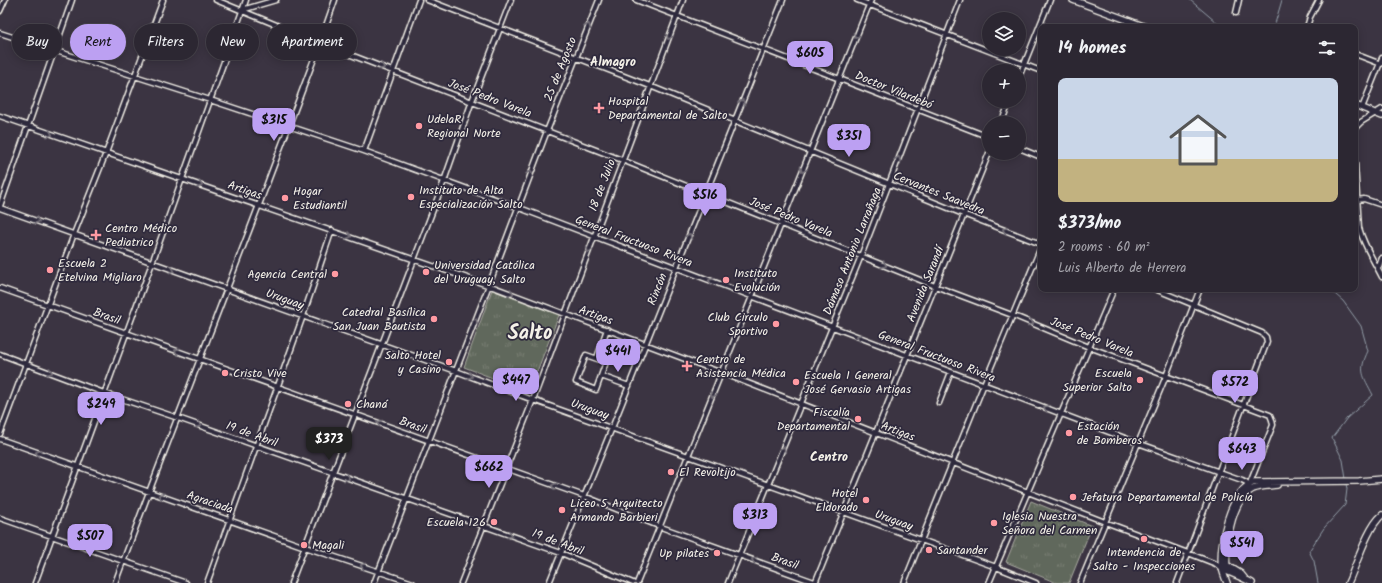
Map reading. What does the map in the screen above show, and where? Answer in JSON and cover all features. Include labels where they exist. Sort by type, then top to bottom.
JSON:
[{"type":"street","points":[[0,11],[5,0]]},
{"type":"street","points":[[62,30],[72,0]]},
{"type":"street","points":[[0,434],[163,0]]},
{"type":"street","name":"José Pedro Varela","points":[[216,0],[275,24]]},
{"type":"street","points":[[35,583],[246,0]]},
{"type":"street","points":[[242,10],[276,0]]},
{"type":"street","points":[[327,24],[335,0]]},
{"type":"street","points":[[364,151],[419,0]]},
{"type":"street","name":"Cervantes Saavedra","points":[[427,0],[735,120],[1038,245]]},
{"type":"street","points":[[291,583],[444,181],[472,101],[511,0]]},
{"type":"street","name":"25 de Agosto","points":[[374,583],[489,285],[517,207],[599,0]]},
{"type":"street","name":"Doctor Vilardebó","points":[[636,0],[676,17],[839,78],[982,134]]},
{"type":"street","name":"18 de Julio","points":[[461,583],[565,314],[683,0]]},
{"type":"street","name":"Rincón","points":[[549,583],[783,0]]},
{"type":"street","points":[[857,0],[870,2],[946,35],[1021,64]]},
{"type":"street","name":"Dámaso Antonio Larrañaga","points":[[728,583],[833,327],[960,0]]},
{"type":"street","points":[[1040,24],[1050,0]]},
{"type":"street","points":[[1073,0],[1138,24]]},
{"type":"street","points":[[1236,13],[1240,0]]},
{"type":"street","points":[[1308,24],[1319,0]]},
{"type":"street","points":[[637,583],[753,297],[870,2]]},
{"type":"street","points":[[1127,24],[1128,20]]},
{"type":"street","points":[[1024,64],[1038,30]]},
{"type":"street","name":"General Fructuoso Rivera","points":[[0,33],[12,37]]},
{"type":"street","name":"General Fructuoso Rivera","points":[[62,53],[364,151],[517,207],[1138,443],[1242,480],[1251,485]]},
{"type":"street","points":[[1358,55],[1381,65]]},
{"type":"street","name":"José Pedro Varela","points":[[357,58],[622,160],[1089,347],[1270,415],[1273,425],[1251,485]]},
{"type":"street","points":[[1362,108],[1381,65],[1382,58]]},
{"type":"street","points":[[0,207],[52,60]]},
{"type":"street","points":[[115,583],[313,60]]},
{"type":"street","points":[[1026,66],[1038,70]]},
{"type":"street","points":[[1358,106],[1382,116]]},
{"type":"street","points":[[1358,126],[1382,109]]},
{"type":"street","name":"Artigas","points":[[0,116],[489,285],[722,372],[1224,567]]},
{"type":"street","points":[[1026,151],[1038,156]]},
{"type":"street","name":"Avenida Sarandí","points":[[816,583],[986,160]]},
{"type":"street","points":[[1382,205],[1364,199],[1358,200],[1359,228],[1362,238],[1382,277]]},
{"type":"street","name":"Uruguay","points":[[0,207],[152,263],[382,344],[532,400],[996,567],[1036,583]]},
{"type":"street","points":[[207,583],[257,446],[332,230]]},
{"type":"street","points":[[904,583],[1038,253]]},
{"type":"street","points":[[1378,269],[1382,258]]},
{"type":"street","name":"Brasil","points":[[0,288],[584,496],[816,583]]},
{"type":"street","points":[[989,583],[1113,292]]},
{"type":"street","points":[[1163,292],[1262,333],[1266,337],[1267,342],[1177,583]]},
{"type":"street","points":[[1080,583],[1166,376],[1199,292]]},
{"type":"street","points":[[597,358],[607,329]]},
{"type":"street","name":"19 de Abril","points":[[0,355],[27,363],[104,392],[561,553],[633,583]]},
{"type":"street","points":[[586,355],[606,362],[601,376],[596,390],[576,382],[586,355]]},
{"type":"street","points":[[939,403],[951,372]]},
{"type":"street","points":[[601,376],[629,386]]},
{"type":"street","name":"Agraciada","points":[[0,439],[305,547],[378,570],[413,583]]},
{"type":"street","points":[[1227,583],[1222,547],[1224,534],[1231,510],[1237,498],[1251,485],[1303,482],[1382,481]]},
{"type":"street","points":[[1251,485],[1257,488],[1303,482]]},
{"type":"street","points":[[1349,580],[1370,531],[1375,522],[1382,515]]},
{"type":"street","points":[[0,518],[186,583]]},
{"type":"street","points":[[1224,567],[1239,578],[1252,583]]},
{"type":"green space","points":[[492,290],[559,315],[529,392],[464,367]]},
{"type":"green space","points":[[1031,501],[1092,526],[1069,583],[1057,583],[1006,562]]},
{"type":"waterway","points":[[1190,0],[1218,24]]},
{"type":"waterway","points":[[1275,24],[1282,0]]},
{"type":"waterway","points":[[1332,292],[1343,301],[1361,326],[1368,351],[1363,364],[1363,373],[1373,395],[1347,418],[1332,438],[1343,460],[1346,479]]},
{"type":"waterway","points":[[1318,583],[1314,561],[1309,551],[1324,528],[1345,505],[1347,489],[1346,484]]},
{"type":"place","name":"Hospital Departamental de Salto","points":[[599,108]]},
{"type":"place","name":"UdelaR Regional Norte","points":[[419,126]]},
{"type":"place","name":"Instituto de Alta Especialización Salto","points":[[411,197]]},
{"type":"place","name":"Hogar Estudiantil","points":[[285,198]]},
{"type":"place","name":"Centro Médico Pediatrico","points":[[96,235]]},
{"type":"place","name":"Escuela 2 Etelvina Migliaro","points":[[50,270]]},
{"type":"place","name":"Universidad Católica del Uruguay, Salto","points":[[426,272]]},
{"type":"place","name":"Agencia Central","points":[[335,274]]},
{"type":"place","name":"Instituto Evolución","points":[[726,280]]},
{"type":"place","name":"Catedral Basílica San Juan Bautista","points":[[434,319]]},
{"type":"place","name":"Club Circulo Sportivo","points":[[776,324]]},
{"type":"place","name":"Salto Hotel y Casino","points":[[449,362]]},
{"type":"place","name":"Centro de Asistencia Médica","points":[[687,366]]},
{"type":"place","name":"Cristo Vive","points":[[225,373]]},
{"type":"place","name":"Escuela Superior Salto","points":[[1140,380]]},
{"type":"place","name":"Escuela 1 General José Gervasio Artigas","points":[[796,382]]},
{"type":"place","name":"Chaná","points":[[348,404]]},
{"type":"place","name":"Fiscalía Departamental","points":[[858,419]]},
{"type":"place","name":"Estación de Bomberos","points":[[1069,433]]},
{"type":"place","name":"El Revoltijo","points":[[671,472]]},
{"type":"place","name":"Jefatura Departamental de Policía","points":[[1073,497]]},
{"type":"place","name":"Hotel Eldorado","points":[[866,500]]},
{"type":"place","name":"Liceo 5 Arquitecto Armando Barbieri","points":[[562,510]]},
{"type":"place","name":"Escuela 126","points":[[494,522]]},
{"type":"place","name":"Iglesia Nuestra Señora del Carmen","points":[[994,523]]},
{"type":"place","name":"Intendencia de Salto - Inspecciones","points":[[1144,539]]},
{"type":"place","name":"Magali","points":[[304,545]]},
{"type":"place","name":"Santander","points":[[929,550]]},
{"type":"place","name":"Up pilates","points":[[717,553]]},
{"type":"district","name":"Almagro","points":[[613,61]]},
{"type":"district","name":"Salto","points":[[530,332]]},
{"type":"district","name":"Centro","points":[[829,456]]}]
